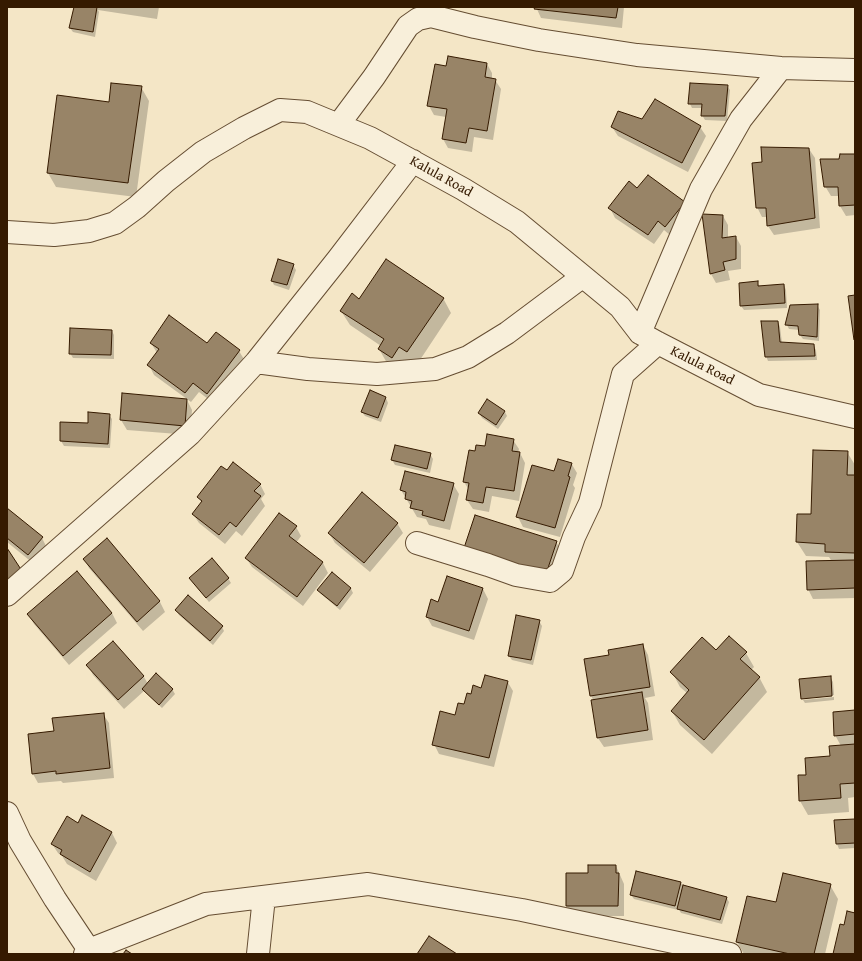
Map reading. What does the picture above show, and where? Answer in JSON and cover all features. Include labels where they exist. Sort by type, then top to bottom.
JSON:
[{"type":"street","points":[[339,124],[374,77],[408,26],[418,18],[432,16],[474,27],[539,40],[637,55],[781,68],[855,70]]},
{"type":"street","points":[[417,543],[516,575],[550,581],[562,571],[574,537],[590,503],[623,374],[649,338],[701,189],[741,119],[781,68]]},
{"type":"street","name":"Kalula Road","points":[[7,232],[54,235],[89,231],[115,223],[137,207],[166,181],[203,152],[244,128],[280,110],[307,112],[370,138],[463,189],[516,222],[620,307],[649,338],[759,395],[855,417]]},
{"type":"street","points":[[7,595],[190,434],[256,362],[338,259],[413,161]]},
{"type":"street","points":[[256,362],[377,374],[435,369],[468,357],[508,333],[582,277]]},
{"type":"street","points":[[7,813],[20,841],[87,952],[206,904],[368,884],[522,910],[730,954]]},
{"type":"street","points":[[258,954],[264,897]]},
{"type":"building","points":[[74,7],[97,7],[93,32],[69,28]]},
{"type":"building","points":[[535,7],[618,7],[616,18],[534,9]]},
{"type":"building","points":[[448,56],[487,63],[485,77],[496,79],[487,131],[469,128],[466,143],[442,139],[447,109],[427,106],[435,64],[446,66]]},
{"type":"building","points":[[111,83],[142,86],[128,183],[47,173],[57,95],[109,102]]},
{"type":"building","points":[[690,83],[728,85],[725,116],[701,116],[702,104],[688,104]]},
{"type":"building","points":[[655,99],[701,126],[682,163],[611,127],[618,111],[642,119]]},
{"type":"building","points":[[761,147],[809,148],[815,218],[767,226],[766,208],[756,208],[752,163],[762,162]]},
{"type":"building","points":[[840,154],[855,154],[855,205],[839,206],[838,187],[824,187],[820,159],[839,159]]},
{"type":"building","points":[[648,175],[685,202],[665,227],[658,221],[648,235],[608,208],[629,181],[637,188]]},
{"type":"building","points":[[702,214],[723,215],[722,238],[736,236],[736,259],[723,262],[725,270],[710,274]]},
{"type":"building","points":[[278,259],[294,264],[287,285],[271,281]]},
{"type":"building","points":[[386,259],[444,298],[407,352],[399,347],[392,358],[378,349],[384,339],[340,311],[352,293],[359,299]]},
{"type":"building","points":[[758,281],[758,286],[784,284],[785,303],[740,306],[739,283]]},
{"type":"building","points":[[855,295],[855,339],[854,340],[848,296]]},
{"type":"building","points":[[818,304],[817,337],[799,335],[798,326],[785,325],[790,305]]},
{"type":"building","points":[[169,315],[207,343],[216,332],[240,350],[207,394],[193,383],[185,393],[147,365],[159,349],[150,343]]},
{"type":"building","points":[[761,321],[778,321],[780,342],[814,344],[815,356],[765,357]]},
{"type":"building","points":[[70,328],[112,330],[111,355],[69,354]]},
{"type":"building","points":[[370,390],[386,397],[378,418],[361,412]]},
{"type":"building","points":[[122,393],[187,399],[185,426],[120,420]]},
{"type":"building","points":[[487,399],[505,411],[496,425],[478,413]]},
{"type":"building","points":[[88,412],[110,414],[108,444],[60,441],[60,422],[88,423]]},
{"type":"building","points":[[487,434],[514,439],[512,451],[520,452],[514,491],[486,487],[483,503],[466,500],[469,483],[463,482],[469,450],[475,451],[476,445],[485,446]]},
{"type":"building","points":[[395,445],[431,453],[427,469],[391,460]]},
{"type":"building","points":[[813,450],[848,451],[847,475],[855,475],[855,553],[825,552],[825,544],[796,542],[797,514],[811,514]]},
{"type":"building","points":[[558,459],[572,463],[568,476],[570,477],[555,528],[516,517],[532,465],[554,471]]},
{"type":"building","points":[[233,462],[261,484],[254,491],[261,496],[236,527],[230,522],[219,535],[192,514],[202,501],[197,497],[221,466],[227,470]]},
{"type":"building","points":[[405,471],[454,483],[444,521],[422,515],[423,511],[410,508],[412,501],[405,499],[406,492],[400,490]]},
{"type":"building","points":[[362,492],[398,523],[364,563],[328,533]]},
{"type":"building","points":[[7,508],[43,537],[28,555],[7,538]]},
{"type":"building","points":[[279,513],[297,526],[289,536],[323,562],[297,597],[245,558]]},
{"type":"building","points":[[475,515],[557,541],[546,574],[464,548]]},
{"type":"building","points":[[107,538],[160,601],[137,622],[83,559]]},
{"type":"building","points":[[7,548],[24,574],[7,586]]},
{"type":"building","points":[[212,558],[229,578],[206,598],[189,578]]},
{"type":"building","points":[[855,560],[855,588],[807,590],[806,561]]},
{"type":"building","points":[[77,571],[112,613],[63,656],[27,614]]},
{"type":"building","points":[[332,572],[351,588],[337,606],[317,590]]},
{"type":"building","points":[[447,576],[483,588],[469,631],[426,617],[431,599],[438,602]]},
{"type":"building","points":[[188,595],[223,626],[210,641],[175,610]]},
{"type":"building","points":[[516,615],[540,620],[531,660],[508,656]]},
{"type":"building","points":[[729,636],[747,652],[740,659],[760,677],[704,740],[671,711],[689,690],[670,672],[702,637],[716,650]]},
{"type":"building","points":[[113,641],[144,676],[118,700],[86,665]]},
{"type":"building","points":[[643,644],[650,687],[590,696],[584,659],[609,655],[608,650]]},
{"type":"building","points":[[156,673],[173,689],[159,705],[142,689]]},
{"type":"building","points":[[485,675],[508,681],[489,758],[432,745],[440,711],[455,715],[458,703],[464,704],[467,693],[471,694],[473,685],[481,688]]},
{"type":"building","points":[[831,676],[832,696],[801,699],[799,679]]},
{"type":"building","points":[[642,692],[648,730],[597,738],[591,700]]},
{"type":"building","points":[[855,710],[855,734],[834,736],[833,712]]},
{"type":"building","points":[[104,713],[110,768],[56,774],[56,771],[32,774],[28,734],[54,731],[52,718]]},
{"type":"building","points":[[855,744],[855,783],[840,784],[841,798],[799,801],[798,775],[806,775],[805,758],[830,756],[829,746]]},
{"type":"building","points":[[82,815],[112,832],[90,872],[60,854],[62,850],[51,844],[67,816],[78,823]]},
{"type":"building","points":[[855,819],[855,843],[836,844],[834,820]]},
{"type":"building","points":[[588,865],[616,865],[616,873],[619,873],[618,906],[566,906],[566,873],[588,873]]},
{"type":"building","points":[[636,871],[681,882],[675,906],[630,895]]},
{"type":"building","points":[[783,873],[831,884],[814,954],[790,954],[736,942],[747,896],[776,902]]},
{"type":"building","points":[[683,885],[727,897],[720,920],[677,909]]},
{"type":"building","points":[[847,911],[855,913],[855,954],[833,954],[840,924],[844,925]]},
{"type":"building","points":[[429,936],[457,954],[417,954]]},
{"type":"building","points":[[126,950],[132,954],[123,954]]}]
